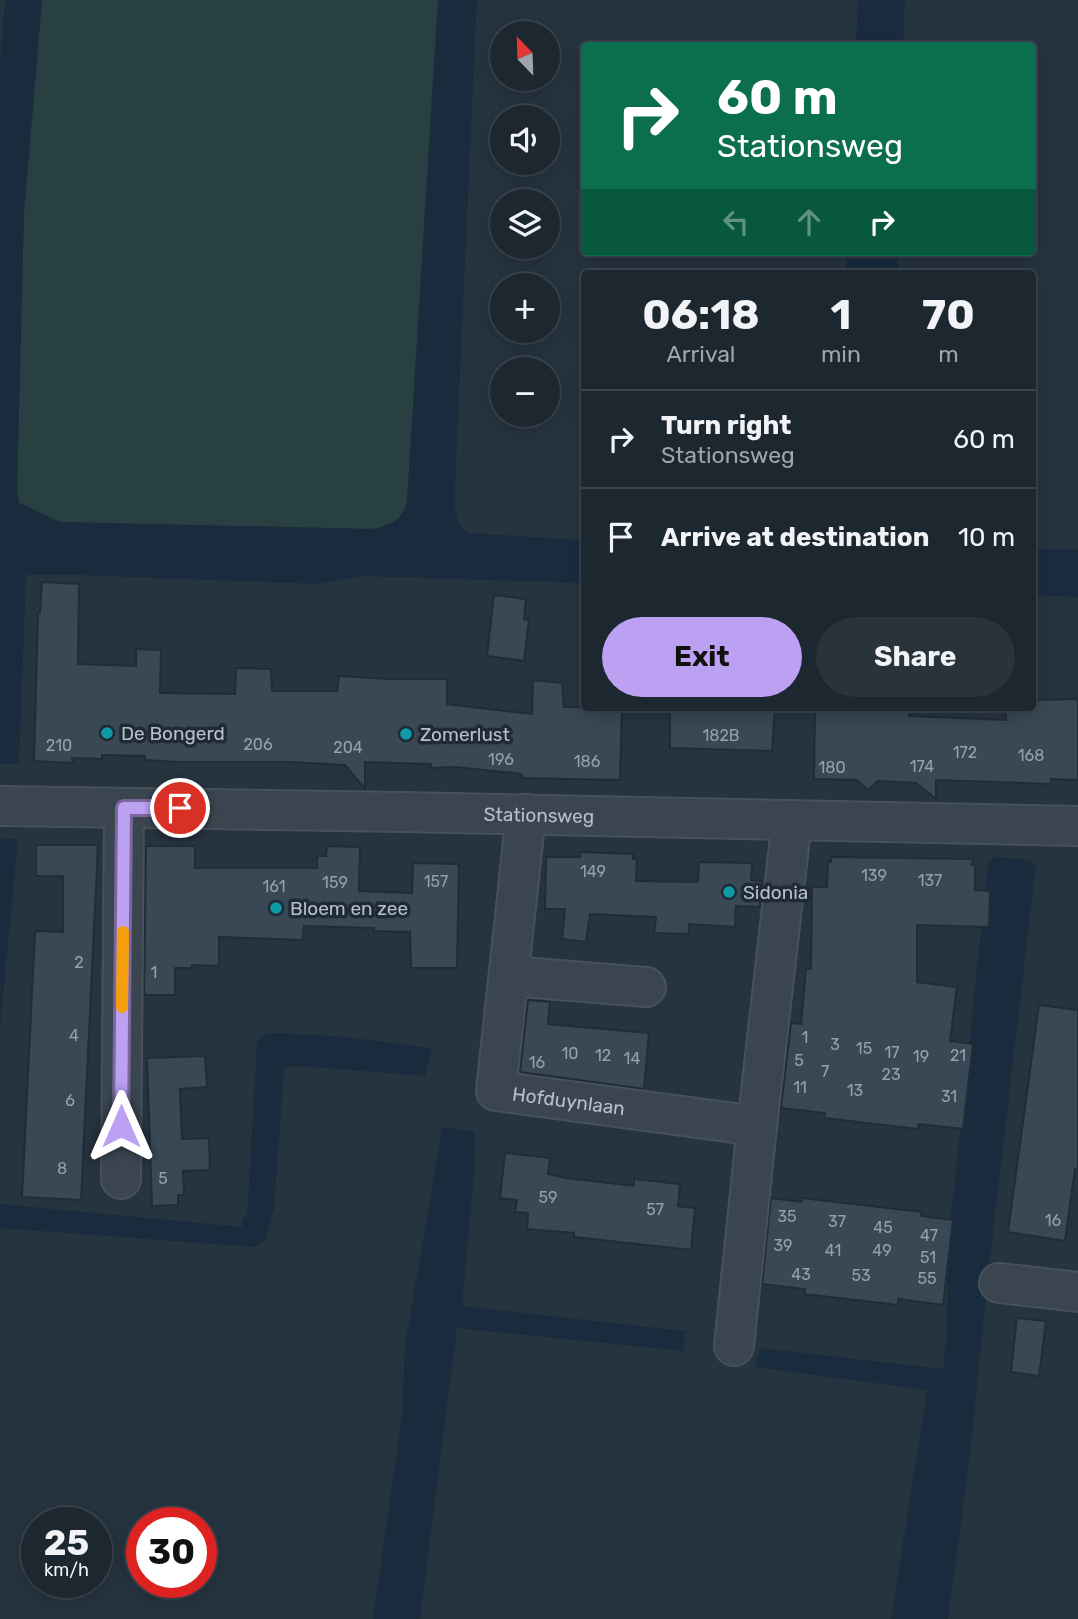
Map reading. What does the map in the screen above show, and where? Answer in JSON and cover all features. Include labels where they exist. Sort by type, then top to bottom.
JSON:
[{"type":"street","name":"Stationsweg","points":[[0,806],[1078,826]]},
{"type":"street","points":[[121,1179],[124,808]]},
{"type":"street","name":"Hofduynlaan","points":[[526,814],[496,1091],[761,1149]]},
{"type":"street","points":[[734,1346],[761,1149],[792,820]]},
{"type":"street","points":[[509,976],[646,988]]},
{"type":"street","points":[[999,1283],[1078,1292]]},
{"type":"green space","points":[[42,0],[438,0],[407,502],[402,514],[394,521],[372,529],[60,522],[19,503],[17,491],[24,213]]},
{"type":"water","points":[[5,0],[42,0],[24,213],[17,491],[19,503],[60,522],[372,529],[390,524],[398,518],[407,502],[438,0],[477,0],[454,507],[459,524],[467,533],[581,540],[581,583],[363,576],[318,584],[26,575],[19,764],[0,764],[0,60]]},
{"type":"water","points":[[858,0],[905,0],[903,42],[856,42]]},
{"type":"water","points":[[847,256],[898,256],[898,270],[846,270]]},
{"type":"water","points":[[1036,549],[1078,550],[1078,597],[1036,595]]},
{"type":"water","points":[[0,838],[18,839],[0,1028]]},
{"type":"water","points":[[995,857],[1029,860],[1036,865],[970,1456],[948,1619],[891,1619],[927,1390],[755,1367],[760,1348],[943,1369],[947,1331],[947,1255],[988,863]]},
{"type":"water","points":[[278,1033],[347,1037],[430,1048],[431,1053],[425,1076],[300,1066],[284,1069],[274,1208],[265,1240],[254,1247],[0,1228],[0,1204],[242,1227],[242,1218],[247,1217],[257,1043],[266,1035]]},
{"type":"water","points":[[442,1127],[475,1132],[474,1175],[462,1306],[685,1331],[683,1351],[457,1328],[420,1619],[373,1619],[402,1416],[405,1346]]},
{"type":"building","points":[[42,582],[79,584],[78,664],[136,666],[136,649],[161,650],[160,693],[235,694],[236,668],[271,669],[272,691],[337,691],[339,676],[447,679],[447,704],[532,714],[533,680],[562,683],[564,707],[581,707],[581,711],[622,711],[620,780],[522,778],[522,774],[455,767],[431,768],[431,764],[365,762],[365,789],[345,765],[176,762],[145,760],[145,756],[102,755],[102,759],[72,758],[73,763],[34,761]]},
{"type":"building","points":[[494,595],[526,599],[524,619],[529,620],[524,661],[487,656]]},
{"type":"building","points":[[1078,699],[1078,780],[1051,779],[1051,784],[936,780],[936,799],[916,783],[878,781],[868,790],[857,780],[814,779],[815,711],[909,711],[909,716],[1006,720],[1006,711],[1036,711],[1036,700]]},
{"type":"building","points":[[670,711],[775,711],[772,751],[670,748]]},
{"type":"building","points":[[36,845],[98,845],[81,1200],[22,1197],[35,931],[63,932],[63,876],[36,876]]},
{"type":"building","points":[[146,846],[195,846],[195,868],[317,868],[317,856],[326,856],[327,846],[360,847],[359,891],[412,893],[413,863],[459,864],[457,968],[411,968],[410,932],[304,926],[303,940],[219,937],[219,966],[192,965],[192,968],[175,968],[175,995],[144,995]]},
{"type":"building","points":[[580,852],[633,854],[633,859],[637,859],[636,881],[698,882],[699,862],[752,863],[751,880],[762,881],[760,907],[736,906],[735,927],[689,924],[689,934],[654,933],[656,917],[590,914],[586,942],[562,939],[565,909],[545,909],[546,857],[580,857]]},
{"type":"building","points":[[831,857],[973,859],[975,890],[990,891],[989,927],[917,925],[917,982],[957,987],[950,1041],[973,1044],[963,1129],[919,1124],[918,1129],[824,1118],[825,1113],[781,1108],[791,1023],[801,1024],[806,969],[811,969],[812,887],[827,887],[828,861],[831,862]]},
{"type":"building","points":[[528,1000],[550,1002],[548,1024],[649,1033],[644,1089],[520,1072]]},
{"type":"building","points":[[1039,1005],[1078,1010],[1078,1171],[1075,1169],[1065,1241],[1008,1232]]},
{"type":"building","points":[[205,1056],[207,1087],[180,1089],[182,1139],[209,1138],[210,1170],[183,1171],[184,1195],[178,1195],[178,1205],[152,1206],[147,1058]]},
{"type":"building","points":[[505,1153],[550,1158],[548,1174],[566,1178],[634,1186],[634,1179],[680,1184],[678,1206],[695,1208],[691,1250],[527,1229],[528,1213],[515,1212],[517,1200],[500,1198]]},
{"type":"building","points":[[771,1198],[801,1202],[802,1198],[922,1212],[921,1216],[953,1220],[943,1305],[898,1299],[898,1305],[804,1294],[805,1289],[762,1284]]},
{"type":"building","points":[[1017,1318],[1046,1321],[1039,1376],[1011,1372]]},
{"type":"slow traffic","points":[[122,1007],[123,932]]},
{"type":"place","name":"De Bongerd","points":[[107,733]]},
{"type":"place","name":"Zomerlust","points":[[406,734]]},
{"type":"place","name":"Sidonia","points":[[729,892]]},
{"type":"place","name":"Bloem en zee","points":[[276,908]]},
{"type":"route","points":[[121,1126],[124,808],[180,808]]}]
